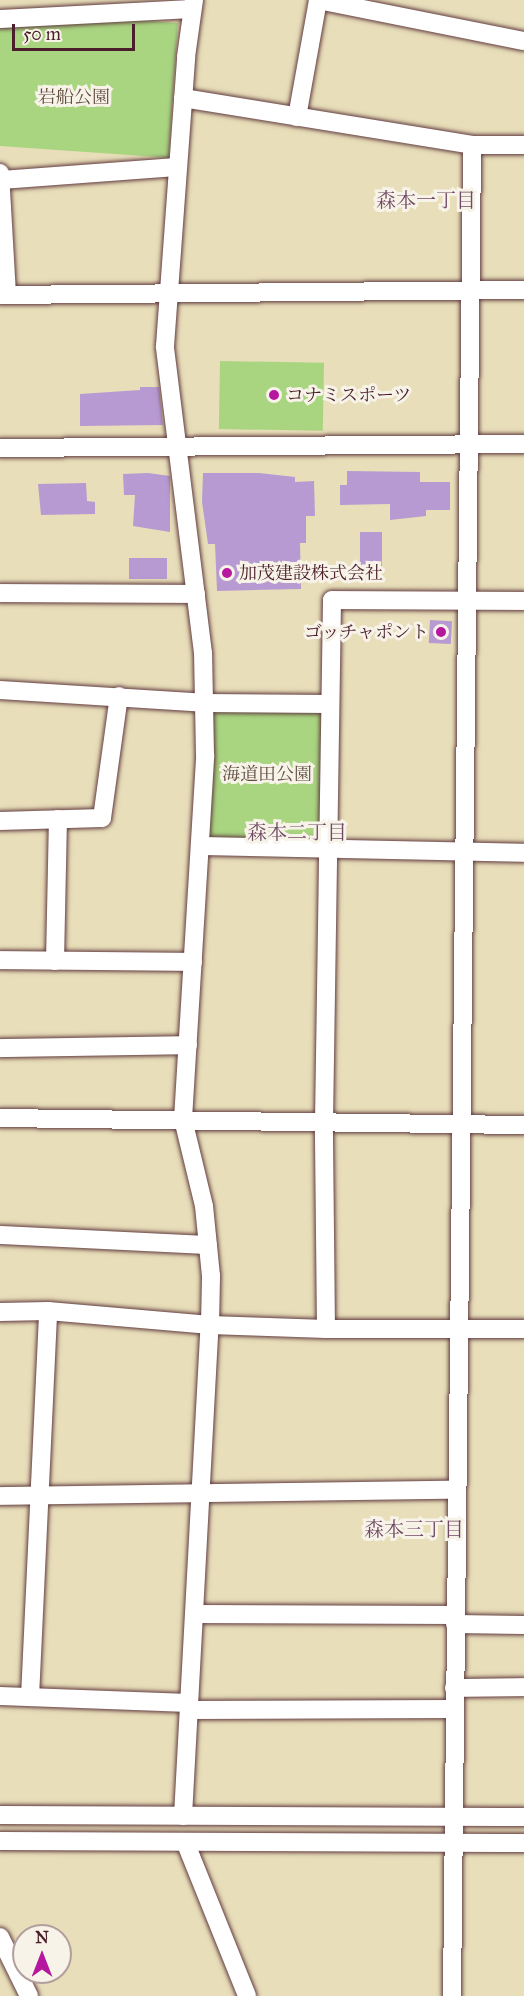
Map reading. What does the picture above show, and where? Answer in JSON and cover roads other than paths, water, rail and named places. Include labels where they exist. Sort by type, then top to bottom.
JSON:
[{"type":"street","points":[[297,117],[318,0],[524,41]]},
{"type":"street","points":[[0,19],[193,4],[183,98],[165,345],[175,446],[196,594],[204,703],[200,846],[183,1119],[204,1206],[208,1245],[210,1325],[183,1816]]},
{"type":"street","points":[[183,98],[472,145],[524,145]]},
{"type":"street","points":[[452,1996],[459,1124],[466,852],[466,600],[472,145]]},
{"type":"street","points":[[0,180],[178,167]]},
{"type":"street","points":[[0,173],[3,295],[524,290]]},
{"type":"street","points":[[0,448],[524,444]]},
{"type":"street","points":[[0,593],[196,594]]},
{"type":"street","points":[[326,1329],[324,1122],[332,600],[524,601]]},
{"type":"street","points":[[0,690],[204,703],[329,704]]},
{"type":"street","points":[[0,821],[102,818],[119,696]]},
{"type":"street","points":[[55,961],[58,819]]},
{"type":"street","points":[[200,846],[524,853]]},
{"type":"street","points":[[0,960],[193,962]]},
{"type":"street","points":[[0,1048],[188,1045]]},
{"type":"street","points":[[0,1118],[524,1125]]},
{"type":"street","points":[[0,1235],[208,1245]]},
{"type":"street","points":[[0,1312],[48,1311],[210,1325],[326,1329],[524,1329]]},
{"type":"street","points":[[30,1697],[48,1311]]},
{"type":"street","points":[[0,1496],[201,1491],[456,1490]]},
{"type":"street","points":[[194,1614],[455,1619],[524,1625]]},
{"type":"street","points":[[454,1688],[524,1687]]},
{"type":"street","points":[[0,1696],[189,1707],[454,1709]]},
{"type":"street","points":[[0,1815],[524,1817]]},
{"type":"street","points":[[0,1841],[186,1844],[524,1843]]},
{"type":"street","points":[[186,1844],[247,1996]]},
{"type":"street","points":[[0,1937],[29,1996]]},
{"type":"place","name":"コナミスポーツ","points":[[274,395]]},
{"type":"place","name":"加茂建設株式会社","points":[[227,573]]},
{"type":"place","name":"ゴッチャポント","points":[[441,632]]},
{"type":"district","name":"森本一丁目","points":[[426,200]]},
{"type":"district","name":"森本二丁目","points":[[297,832]]},
{"type":"district","name":"森本三丁目","points":[[414,1529]]},
{"type":"park label","name":"岩船公園","points":[[74,97]]},
{"type":"park label","name":"海道田公園","points":[[267,774]]}]
